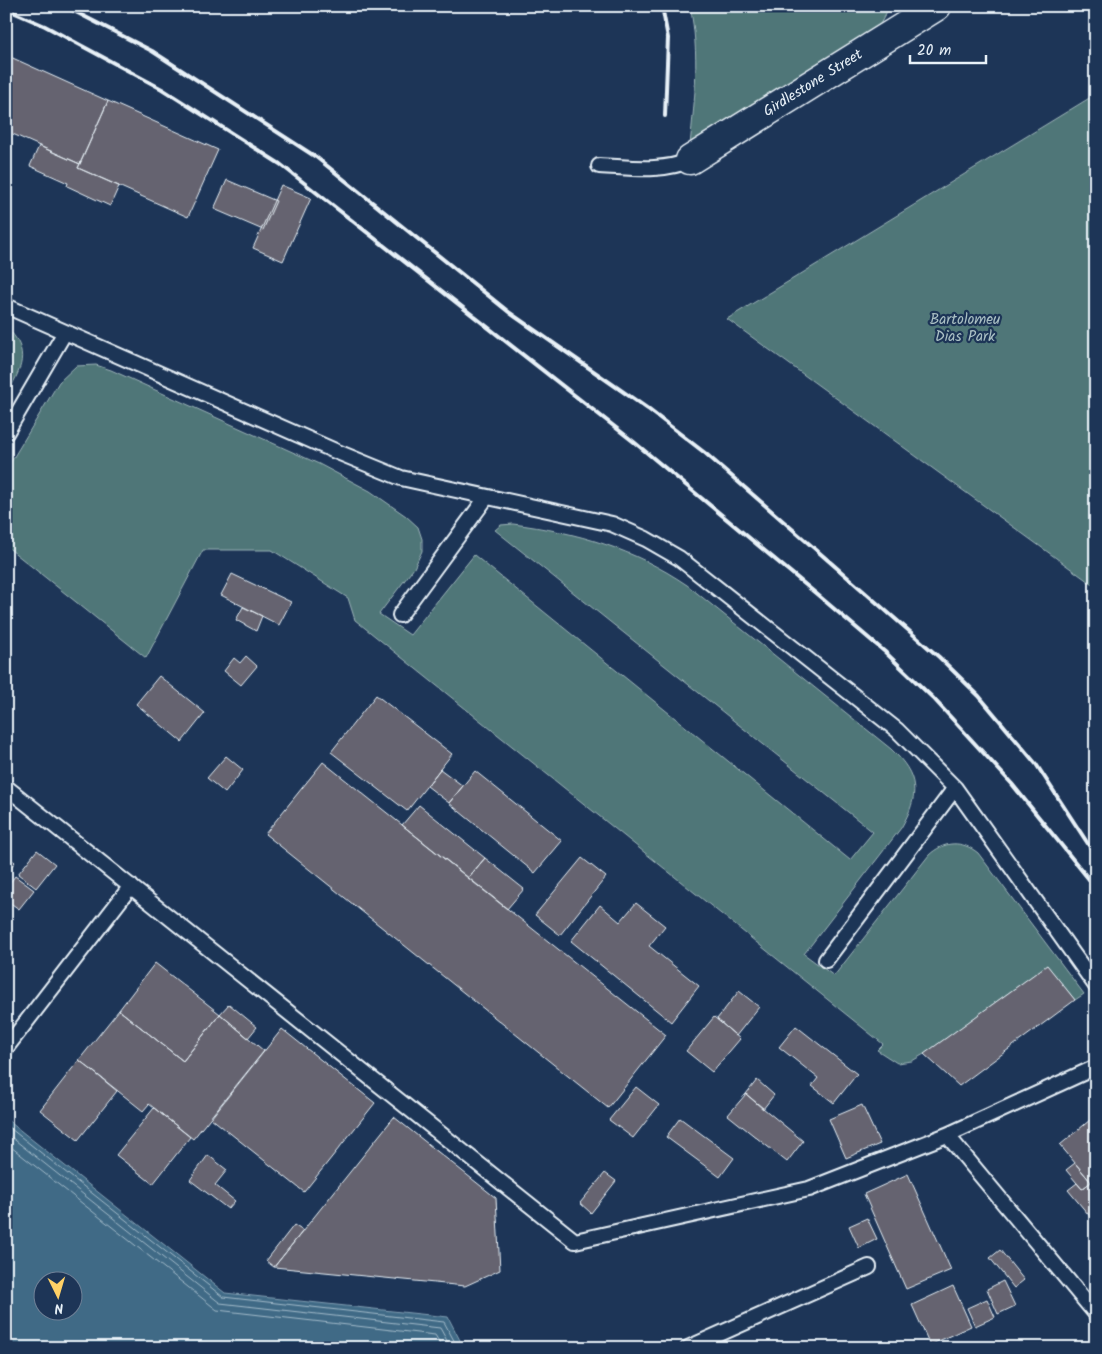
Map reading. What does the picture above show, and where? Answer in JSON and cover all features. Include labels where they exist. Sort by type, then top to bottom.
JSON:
[{"type":"street","name":"Girdlestone Street","points":[[690,160],[937,6]]},
{"type":"lane","points":[[599,166],[650,168],[672,166],[690,160]]},
{"type":"lane","points":[[6,306],[384,471],[425,484],[486,498],[574,514],[612,524],[646,539],[679,558],[897,730],[955,788],[1096,986]]},
{"type":"lane","points":[[6,433],[65,332]]},
{"type":"lane","points":[[400,614],[486,498]]},
{"type":"lane","points":[[6,786],[574,1241],[809,1189],[947,1135],[1096,1067]]},
{"type":"lane","points":[[826,960],[955,788]]},
{"type":"lane","points":[[6,1048],[131,886]]},
{"type":"lane","points":[[947,1135],[1096,1314]]},
{"type":"lane","points":[[688,1348],[870,1267]]},
{"type":"green space","points":[[690,6],[890,6],[879,26],[690,145],[696,59]]},
{"type":"green space","name":"Bartolomeu Dias Park","points":[[1096,94],[1096,587],[727,319]]},
{"type":"green space","points":[[6,327],[19,344],[21,361],[16,377],[6,395]]},
{"type":"green space","points":[[96,365],[111,370],[319,464],[370,491],[406,516],[418,527],[422,539],[422,551],[414,568],[379,614],[410,635],[474,555],[850,860],[873,832],[495,530],[501,525],[513,524],[582,537],[626,552],[667,572],[687,585],[891,749],[907,768],[911,777],[914,795],[901,828],[804,954],[834,976],[929,855],[941,847],[959,844],[978,853],[1084,994],[1075,1000],[1047,965],[924,1054],[912,1061],[897,1063],[877,1050],[883,1044],[355,620],[348,598],[272,550],[203,550],[146,658],[6,546],[6,470],[59,382],[76,366]]},
{"type":"water","points":[[6,1119],[225,1293],[448,1317],[464,1348],[6,1348]]},
{"type":"building","points":[[6,55],[108,101],[80,164],[6,131]]},
{"type":"building","points":[[108,101],[218,150],[188,217],[78,168]]},
{"type":"building","points":[[39,146],[80,164],[78,168],[119,186],[110,206],[67,186],[68,183],[30,166]]},
{"type":"building","points":[[227,180],[276,201],[263,230],[214,209]]},
{"type":"building","points":[[281,185],[311,198],[283,261],[253,248]]},
{"type":"building","points":[[232,574],[291,602],[279,625],[221,595]]},
{"type":"building","points":[[243,607],[262,616],[256,631],[236,620]]},
{"type":"building","points":[[246,656],[257,666],[241,685],[224,671],[234,658],[240,663]]},
{"type":"building","points":[[159,676],[205,713],[182,742],[136,704]]},
{"type":"building","points":[[376,695],[452,754],[407,811],[331,752]]},
{"type":"building","points":[[226,756],[243,770],[225,793],[207,778]]},
{"type":"building","points":[[323,762],[666,1035],[608,1108],[265,834]]},
{"type":"building","points":[[440,769],[463,786],[449,803],[427,786]]},
{"type":"building","points":[[475,771],[562,841],[535,873],[449,803]]},
{"type":"building","points":[[419,805],[485,858],[468,878],[402,825]]},
{"type":"building","points":[[37,850],[55,864],[36,888],[18,874]]},
{"type":"building","points":[[6,855],[15,862],[6,873]]},
{"type":"building","points":[[485,858],[524,889],[507,909],[468,878]]},
{"type":"building","points":[[582,858],[606,877],[560,935],[535,915]]},
{"type":"building","points":[[15,876],[34,890],[19,909],[6,900],[6,888]]},
{"type":"building","points":[[636,903],[665,926],[649,946],[699,986],[671,1022],[571,941],[600,905],[620,922]]},
{"type":"building","points":[[155,963],[220,1014],[183,1061],[119,1010]]},
{"type":"building","points":[[1047,965],[1075,1000],[959,1086],[924,1054]]},
{"type":"building","points":[[739,991],[759,1007],[736,1036],[717,1019]]},
{"type":"building","points":[[229,1004],[257,1027],[248,1038],[220,1014]]},
{"type":"building","points":[[119,1010],[183,1061],[220,1014],[264,1051],[193,1139],[149,1104],[143,1111],[79,1060]]},
{"type":"building","points":[[714,1017],[740,1039],[712,1072],[686,1051]]},
{"type":"building","points":[[796,1026],[857,1074],[834,1103],[812,1086],[818,1078],[779,1047]]},
{"type":"building","points":[[282,1029],[375,1103],[304,1192],[211,1118]]},
{"type":"building","points":[[79,1060],[117,1091],[78,1140],[40,1110]]},
{"type":"building","points":[[757,1080],[774,1095],[763,1109],[746,1094]]},
{"type":"building","points":[[636,1087],[659,1105],[633,1138],[609,1120]]},
{"type":"building","points":[[746,1094],[803,1141],[787,1162],[728,1115]]},
{"type":"building","points":[[862,1105],[880,1144],[846,1158],[829,1119]]},
{"type":"building","points":[[154,1108],[190,1137],[153,1184],[116,1155]]},
{"type":"building","points":[[1096,1115],[1096,1188],[1060,1145]]},
{"type":"building","points":[[394,1117],[496,1198],[500,1270],[465,1286],[274,1267]]},
{"type":"building","points":[[680,1118],[734,1158],[720,1177],[666,1137]]},
{"type":"building","points":[[208,1155],[227,1170],[215,1185],[235,1201],[228,1209],[190,1180]]},
{"type":"building","points":[[1075,1163],[1091,1182],[1082,1189],[1066,1170]]},
{"type":"building","points":[[605,1173],[616,1181],[591,1213],[580,1203]]},
{"type":"building","points":[[908,1174],[951,1270],[906,1289],[864,1194]]},
{"type":"building","points":[[1091,1182],[1096,1188],[1096,1217],[1093,1220],[1068,1190],[1077,1183],[1082,1189]]},
{"type":"building","points":[[867,1218],[877,1239],[859,1248],[849,1226]]},
{"type":"building","points":[[294,1225],[303,1231],[274,1267],[266,1261]]},
{"type":"building","points":[[1000,1250],[1024,1280],[1014,1288],[990,1258]]},
{"type":"building","points":[[1003,1281],[1015,1306],[998,1314],[987,1289]]},
{"type":"building","points":[[953,1286],[971,1326],[930,1345],[912,1305]]},
{"type":"building","points":[[987,1299],[995,1317],[975,1326],[967,1308]]},
{"type":"railway","points":[[64,6],[152,51],[316,157],[510,313],[648,409],[705,453],[939,657],[979,696],[1036,764],[1096,856]]},
{"type":"railway","points":[[662,6],[668,38],[665,116]]},
{"type":"railway","points":[[6,9],[45,26],[162,89],[280,164],[634,442],[885,652],[933,698],[1012,784],[1096,888]]}]
